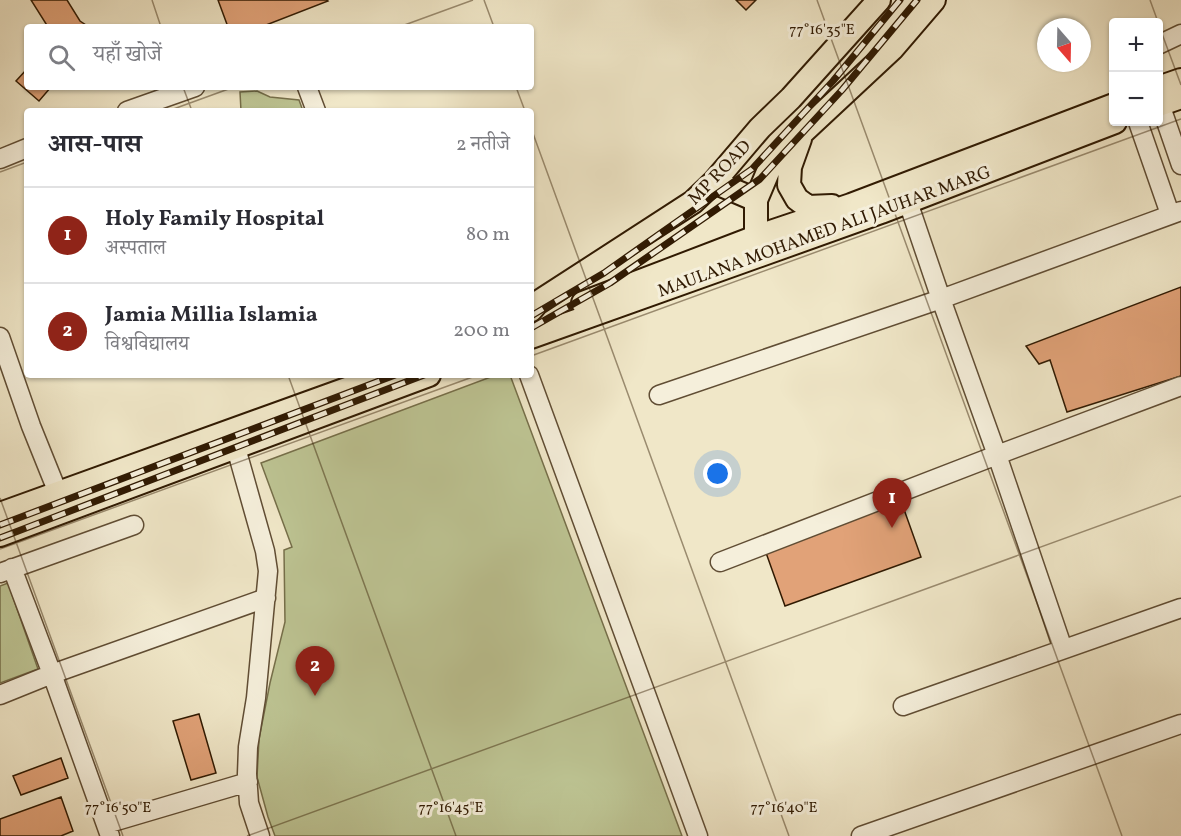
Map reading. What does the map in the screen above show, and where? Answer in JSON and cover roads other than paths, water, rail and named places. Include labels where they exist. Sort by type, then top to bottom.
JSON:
[{"type":"main road","name":"MP ROAD","points":[[534,306],[693,202],[714,182],[760,128],[791,98],[879,0]]},
{"type":"main road","name":"MP ROAD","points":[[760,245],[756,200],[770,167],[803,132],[892,49],[934,0]]},
{"type":"main road","name":"MAULANA MOHAMED ALI JAUHAR MARG","points":[[534,336],[851,206],[1109,107]]},
{"type":"main road","name":"MAULANA MOHAMED ALI JAUHAR MARG","points":[[534,321],[760,245],[908,202],[1109,124]]},
{"type":"main road","points":[[803,132],[790,167],[789,185],[797,199],[808,207],[851,206]]},
{"type":"main road","points":[[714,182],[756,200]]},
{"type":"main road","points":[[0,514],[378,378]]},
{"type":"main road","points":[[0,535],[421,378]]},
{"type":"lane","points":[[1163,43],[1181,34]]},
{"type":"lane","points":[[136,108],[186,90]]},
{"type":"lane","points":[[308,90],[315,108]]},
{"type":"lane","points":[[1166,91],[1181,165]]},
{"type":"lane","points":[[659,394],[941,298],[1176,213],[1140,126]]},
{"type":"lane","points":[[0,159],[24,149]]},
{"type":"lane","points":[[908,202],[1063,649]]},
{"type":"lane","points":[[0,337],[19,366],[31,426],[58,493]]},
{"type":"lane","points":[[530,378],[698,836]]},
{"type":"lane","points":[[720,562],[1180,387]]},
{"type":"lane","points":[[236,448],[265,551],[268,571],[256,698],[248,747],[249,803],[260,836]]},
{"type":"lane","points":[[134,525],[6,571],[52,674],[108,830],[248,782]]},
{"type":"lane","points":[[0,695],[52,674],[266,598]]},
{"type":"lane","points":[[903,706],[1181,608]]},
{"type":"lane","points":[[861,836],[1181,724]]},
{"type":"railway","points":[[534,314],[604,273],[752,169],[833,81],[900,0]]},
{"type":"railway","points":[[534,326],[610,283],[760,179],[842,90],[917,0]]},
{"type":"railway","points":[[0,525],[387,378]]},
{"type":"railway","points":[[0,538],[416,378]]},
{"type":"place","name":"Holy Family Hospital","points":[[892,528]]},
{"type":"place","name":"Jamia Millia Islamia","points":[[315,696]]}]
